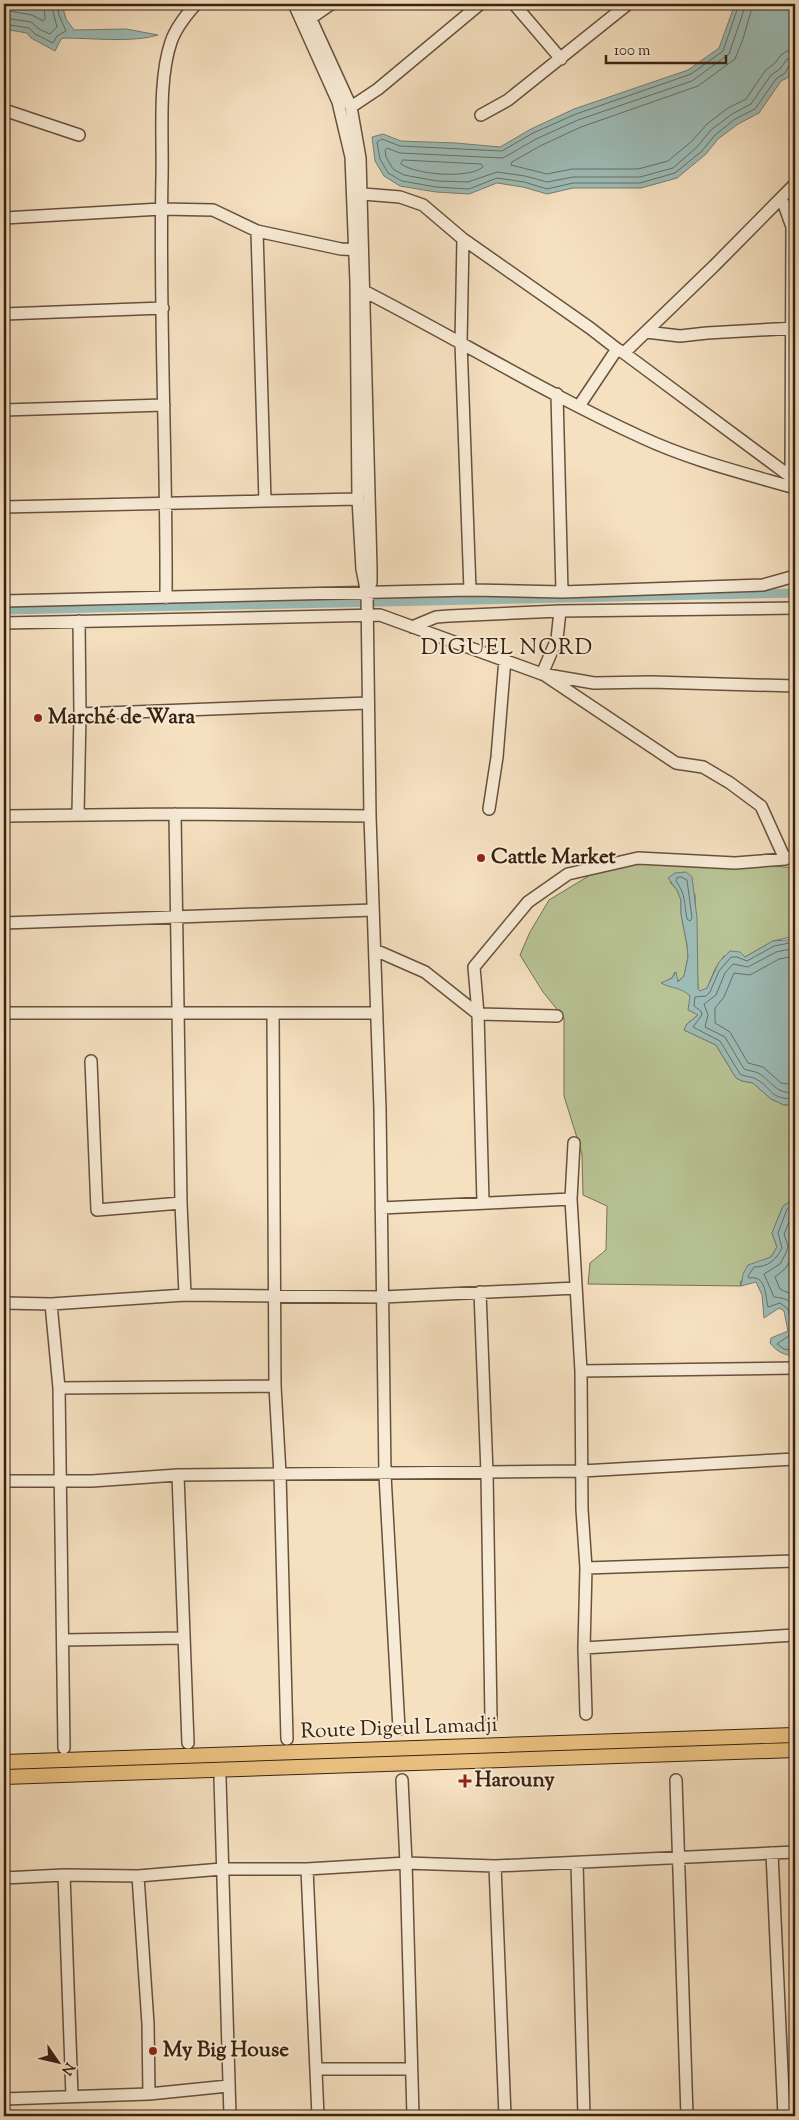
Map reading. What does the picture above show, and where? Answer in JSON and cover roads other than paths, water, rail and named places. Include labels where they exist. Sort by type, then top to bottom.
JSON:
[{"type":"main road","name":"Route Digeul Lamadji","points":[[4,1762],[795,1735]]},
{"type":"main road","points":[[4,1777],[795,1750]]},
{"type":"street","points":[[166,598],[167,503],[161,209],[164,80],[171,42],[182,19],[196,4]]},
{"type":"street","points":[[294,4],[350,122]]},
{"type":"street","points":[[304,4],[351,106],[350,122],[357,176],[371,582],[367,604]]},
{"type":"street","points":[[311,18],[331,4]]},
{"type":"street","points":[[351,106],[378,88],[480,4]]},
{"type":"street","points":[[514,4],[561,60]]},
{"type":"street","points":[[481,115],[508,100],[561,60],[628,4]]},
{"type":"street","points":[[4,110],[79,136]]},
{"type":"street","points":[[357,176],[363,194],[359,251]]},
{"type":"street","points":[[578,406],[620,351],[646,332],[795,184]]},
{"type":"street","points":[[363,194],[412,200],[423,205],[463,239],[590,328],[793,478]]},
{"type":"street","points":[[782,199],[792,227],[793,478]]},
{"type":"street","points":[[4,218],[161,209],[213,210],[256,231],[359,251]]},
{"type":"street","points":[[256,231],[265,501]]},
{"type":"street","points":[[463,239],[461,343],[470,590]]},
{"type":"street","points":[[360,289],[578,406],[642,438],[697,460],[795,488]]},
{"type":"street","points":[[360,289],[358,498],[362,569],[367,604],[370,816],[384,1297],[385,1474],[399,1729]]},
{"type":"street","points":[[4,314],[163,308]]},
{"type":"street","points":[[646,332],[680,336],[793,329]]},
{"type":"street","points":[[557,394],[562,592]]},
{"type":"street","points":[[4,410],[164,405]]},
{"type":"street","points":[[4,508],[358,498]]},
{"type":"street","points":[[4,622],[79,621],[367,604],[470,590],[562,592],[763,585],[795,576]]},
{"type":"street","points":[[4,601],[166,598],[367,604],[380,615],[542,674],[594,684],[651,682],[795,686]]},
{"type":"street","points":[[412,627],[436,617],[560,611],[795,608]]},
{"type":"street","points":[[542,674],[557,639],[560,611]]},
{"type":"street","points":[[78,814],[79,621]]},
{"type":"street","points":[[489,809],[497,757],[505,659]]},
{"type":"street","points":[[483,1202],[478,1014],[474,967],[528,902],[568,874],[638,858],[735,863],[790,856],[761,806],[738,788],[703,767],[676,763],[542,674]]},
{"type":"street","points":[[80,714],[368,703]]},
{"type":"street","points":[[4,816],[175,814],[370,816]]},
{"type":"street","points":[[175,814],[175,917],[181,1204],[185,1295]]},
{"type":"street","points":[[4,923],[373,910]]},
{"type":"street","points":[[375,950],[425,972],[478,1014],[557,1016]]},
{"type":"street","points":[[4,1013],[377,1013]]},
{"type":"street","points":[[273,1013],[275,1386],[280,1474],[287,1740]]},
{"type":"street","points":[[91,1061],[97,1210],[181,1204]]},
{"type":"street","points":[[574,1143],[571,1199],[581,1370],[582,1471],[586,1568],[584,1648],[586,1714]]},
{"type":"street","points":[[381,1208],[571,1199]]},
{"type":"street","points":[[4,1303],[52,1304],[185,1295],[384,1297],[576,1288]]},
{"type":"street","points":[[480,1292],[487,1473],[491,1718]]},
{"type":"street","points":[[52,1304],[59,1388],[64,1748]]},
{"type":"street","points":[[581,1370],[795,1368]]},
{"type":"street","points":[[59,1388],[275,1386]]},
{"type":"street","points":[[4,1481],[60,1481],[178,1475],[582,1471],[795,1459]]},
{"type":"street","points":[[178,1475],[188,1743]]},
{"type":"street","points":[[586,1568],[795,1562]]},
{"type":"street","points":[[584,1648],[795,1635]]},
{"type":"street","points":[[63,1640],[183,1638]]},
{"type":"street","points":[[220,1778],[230,2116]]},
{"type":"street","points":[[402,1780],[406,1863],[412,2116]]},
{"type":"street","points":[[676,1780],[687,2116]]},
{"type":"street","points":[[4,1878],[64,1875],[138,1876],[222,1869],[307,1869],[406,1863],[496,1866],[795,1852]]},
{"type":"street","points":[[772,1853],[784,2116]]},
{"type":"street","points":[[577,1863],[584,2116]]},
{"type":"street","points":[[496,1866],[505,2116]]},
{"type":"street","points":[[307,1869],[318,2116]]},
{"type":"street","points":[[64,1875],[72,2096]]},
{"type":"street","points":[[138,1876],[148,2024],[149,2094]]},
{"type":"street","points":[[316,2069],[411,2069]]},
{"type":"street","points":[[4,2099],[149,2094],[228,2086]]},
{"type":"water","points":[[4,4],[62,4],[66,19],[74,30],[126,29],[158,35],[137,39],[64,38],[61,39],[55,51],[31,38],[27,33],[4,29]]},
{"type":"water","points":[[735,4],[795,4],[795,64],[789,77],[781,81],[759,113],[738,124],[718,139],[706,154],[677,178],[641,188],[573,188],[547,194],[523,187],[497,183],[469,194],[436,192],[400,186],[384,176],[375,161],[372,137],[383,134],[401,141],[500,147],[531,129],[574,109],[688,70],[719,48]]},
{"type":"water","points":[[686,872],[692,877],[697,918],[698,989],[700,991],[707,988],[719,962],[730,951],[740,952],[745,957],[773,941],[787,940],[795,936],[795,1104],[784,1105],[771,1099],[753,1083],[736,1078],[716,1045],[684,1030],[687,1024],[698,1015],[688,1010],[690,996],[683,991],[661,983],[672,978],[676,972],[678,982],[684,976],[688,957],[681,914],[681,900],[677,890],[668,878],[675,873]]},
{"type":"water","points":[[795,1199],[795,1356],[787,1355],[775,1349],[770,1343],[771,1338],[788,1331],[784,1311],[779,1308],[764,1318],[762,1295],[756,1282],[741,1286],[743,1274],[748,1265],[771,1257],[777,1247],[772,1233],[783,1206]]},
{"type":"waterway","points":[[4,610],[795,593]]},
{"type":"place","name":"Marché de Wara","points":[[38,718]]},
{"type":"place","name":"Cattle Market","points":[[481,858]]},
{"type":"place","name":"Harouny","points":[[465,1781]]},
{"type":"place","name":"My Big House","points":[[153,2051]]},
{"type":"district","name":"DIGUEL NORD","points":[[507,649]]}]
